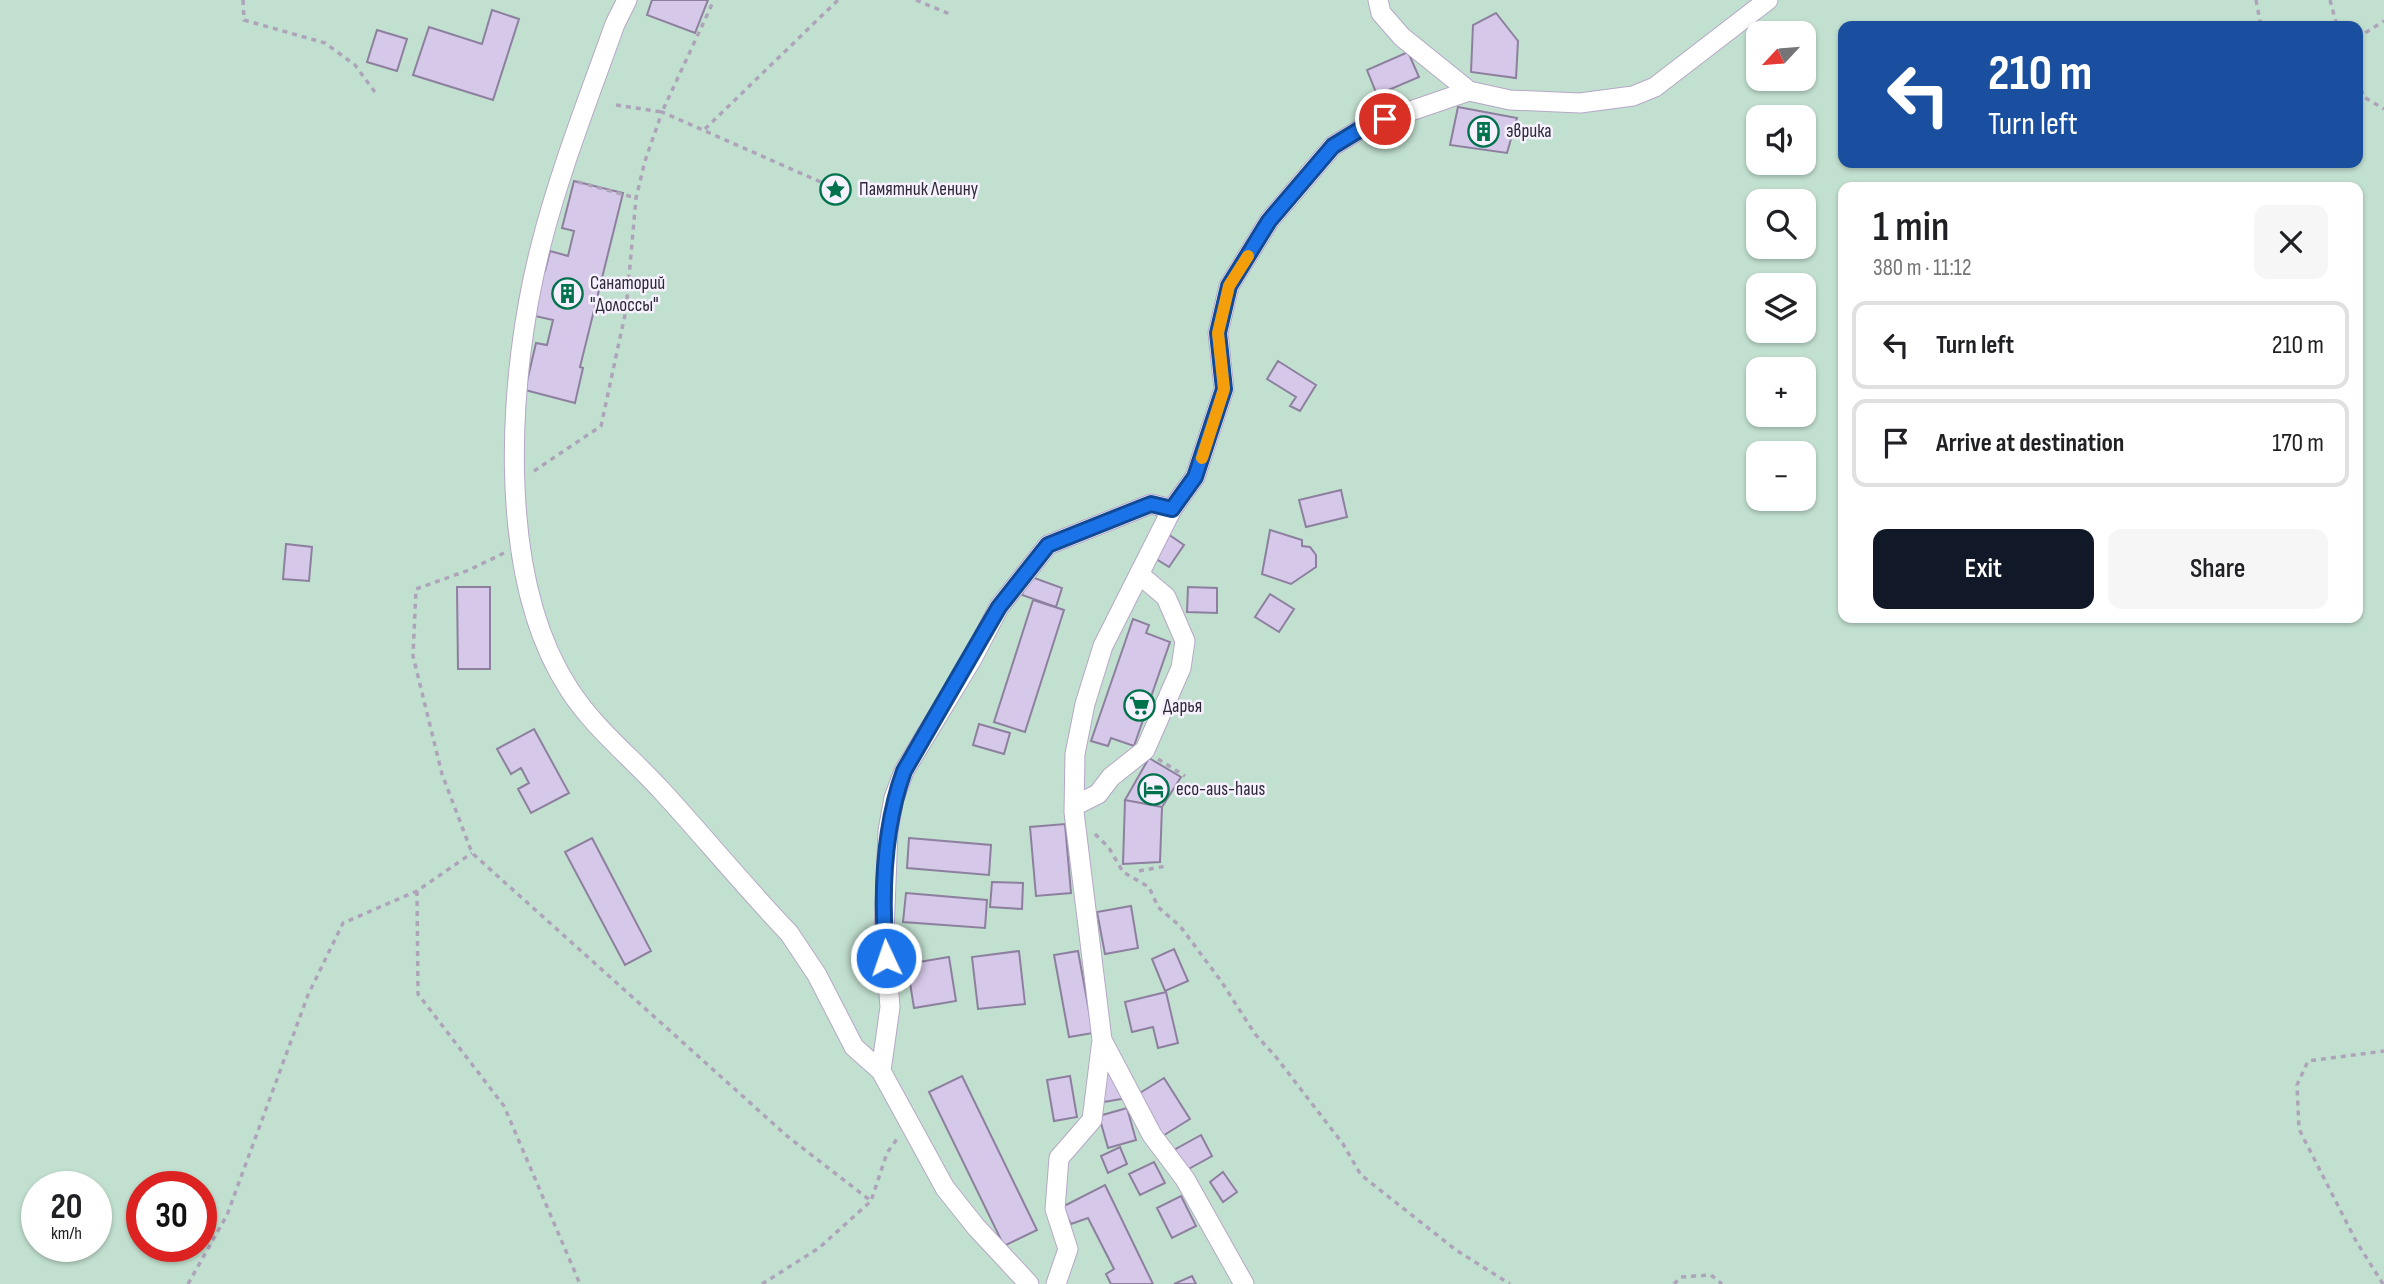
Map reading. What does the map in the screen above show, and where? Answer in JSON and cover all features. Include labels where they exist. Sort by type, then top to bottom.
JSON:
[{"type":"street","points":[[627,0],[615,24],[561,178],[540,249],[520,364],[514,484],[526,580],[544,639],[569,690],[789,933],[817,975],[854,1046],[881,1071],[945,1188],[976,1227],[1029,1284]]},
{"type":"street","points":[[1378,0],[1381,13],[1402,37],[1469,91],[1510,100],[1580,103],[1633,96],[1656,87],[1768,0]]},
{"type":"street","points":[[1056,1284],[1068,1249],[1055,1209],[1059,1158],[1091,1120],[1102,1040],[1075,809],[1075,754],[1085,704],[1103,646],[1172,509],[1195,477],[1224,389],[1218,333],[1229,286],[1269,221],[1333,146],[1364,127],[1469,91]]},
{"type":"street","points":[[881,1071],[890,1007],[884,933],[888,831],[894,798],[904,771],[999,607],[1048,545],[1151,504],[1172,509]]},
{"type":"street","points":[[1075,809],[1098,794],[1111,778],[1145,750],[1181,668],[1185,641],[1166,597],[1140,575]]},
{"type":"street","points":[[1102,1040],[1152,1135],[1198,1199],[1244,1284]]},
{"type":"path","points":[[243,0],[244,20],[325,43],[355,65],[377,95]]},
{"type":"path","points":[[514,484],[601,426],[626,310],[636,198],[645,161],[662,112],[714,0]]},
{"type":"path","points":[[705,128],[838,0]]},
{"type":"path","points":[[916,0],[952,15]]},
{"type":"path","points":[[2256,0],[2260,21]]},
{"type":"path","points":[[2330,0],[2336,21]]},
{"type":"path","points":[[2363,34],[2384,21]]},
{"type":"path","points":[[2363,95],[2384,109]]},
{"type":"path","points":[[615,106],[662,112],[705,128],[832,187]]},
{"type":"path","points":[[561,178],[636,198]]},
{"type":"path","points":[[521,544],[468,570],[416,589],[413,656],[442,774],[472,852],[787,1136],[871,1201]]},
{"type":"path","points":[[1145,750],[1185,776]]},
{"type":"path","points":[[1075,809],[1109,848],[1123,872],[1149,887],[1158,907],[1180,926],[1221,981],[1255,1034],[1343,1144],[1361,1175],[1456,1250],[1510,1284]]},
{"type":"path","points":[[188,1284],[228,1215],[308,995],[343,923],[417,891],[472,852]]},
{"type":"path","points":[[1139,871],[1166,866]]},
{"type":"path","points":[[417,891],[418,994],[504,1106],[580,1284]]},
{"type":"path","points":[[2383,1284],[2356,1241],[2299,1129],[2297,1085],[2308,1060],[2384,1051]]},
{"type":"path","points":[[762,1284],[818,1248],[871,1201],[887,1153],[910,1121]]},
{"type":"path","points":[[1674,1284],[1681,1277],[1711,1275],[1722,1284]]},
{"type":"green space","points":[[0,0],[2384,0],[2384,1284],[0,1284]]},
{"type":"building","points":[[652,0],[708,0],[695,33],[647,15]]},
{"type":"building","points":[[492,10],[519,19],[493,100],[413,75],[429,27],[482,44]]},
{"type":"building","points":[[1496,13],[1518,41],[1516,78],[1471,72],[1473,25]]},
{"type":"building","points":[[377,30],[407,39],[397,71],[367,62]]},
{"type":"building","points":[[1408,52],[1419,77],[1377,95],[1367,70]]},
{"type":"building","name":"эврика","points":[[1458,107],[1517,118],[1507,153],[1450,145]]},
{"type":"building","name":"Санаторий \"Долоссы\"","points":[[574,181],[623,193],[580,367],[583,368],[575,403],[525,390],[536,343],[547,345],[553,320],[535,316],[537,275],[545,271],[550,251],[568,256],[574,231],[562,228]]},
{"type":"building","points":[[1278,361],[1316,385],[1300,411],[1290,406],[1296,397],[1267,379]]},
{"type":"building","points":[[1341,490],[1347,517],[1306,527],[1299,500]]},
{"type":"building","points":[[1270,530],[1302,540],[1302,546],[1310,547],[1316,555],[1316,567],[1291,584],[1262,574]]},
{"type":"building","points":[[1168,534],[1184,545],[1169,567],[1153,557]]},
{"type":"building","points":[[286,544],[312,547],[309,581],[283,579]]},
{"type":"building","points":[[1029,576],[1062,588],[1056,607],[1022,595]]},
{"type":"building","points":[[457,587],[490,587],[490,669],[458,669]]},
{"type":"building","points":[[1188,587],[1217,588],[1217,613],[1187,612]]},
{"type":"building","points":[[1270,594],[1294,609],[1279,632],[1255,617]]},
{"type":"building","points":[[1033,600],[1064,610],[1025,732],[994,722]]},
{"type":"building","points":[[1133,619],[1149,625],[1146,633],[1170,642],[1134,746],[1111,738],[1108,746],[1091,741]]},
{"type":"building","points":[[979,724],[1010,733],[1004,754],[973,745]]},
{"type":"building","points":[[534,729],[569,793],[531,813],[518,789],[529,783],[521,768],[511,774],[497,749]]},
{"type":"building","name":"eco-aus-haus","points":[[1149,758],[1181,777],[1162,807],[1125,800]]},
{"type":"building","points":[[1125,800],[1162,807],[1160,862],[1123,864]]},
{"type":"building","points":[[1065,824],[1071,893],[1036,896],[1030,827]]},
{"type":"building","points":[[592,838],[651,951],[625,965],[565,852]]},
{"type":"building","points":[[909,838],[991,845],[989,875],[907,868]]},
{"type":"building","points":[[992,882],[1023,883],[1022,909],[990,907]]},
{"type":"building","points":[[906,893],[987,900],[985,928],[903,922]]},
{"type":"building","points":[[1131,906],[1138,948],[1105,954],[1097,912]]},
{"type":"building","points":[[1174,949],[1188,981],[1165,991],[1152,959]]},
{"type":"building","points":[[1019,951],[1025,1004],[978,1009],[972,957]]},
{"type":"building","points":[[1078,951],[1093,1033],[1069,1037],[1054,955]]},
{"type":"building","points":[[949,957],[956,1001],[914,1008],[907,964]]},
{"type":"building","points":[[1166,992],[1178,1043],[1158,1048],[1153,1027],[1132,1032],[1125,1002]]},
{"type":"building","points":[[1106,1061],[1127,1098],[1098,1103]]},
{"type":"building","points":[[962,1076],[1037,1230],[1004,1246],[929,1092]]},
{"type":"building","points":[[1070,1076],[1077,1117],[1054,1121],[1047,1080]]},
{"type":"building","points":[[1164,1078],[1190,1119],[1161,1137],[1135,1096]]},
{"type":"building","points":[[1127,1108],[1136,1140],[1108,1148],[1099,1116]]},
{"type":"building","points":[[1201,1135],[1212,1156],[1185,1171],[1174,1150]]},
{"type":"building","points":[[1120,1147],[1127,1164],[1108,1173],[1101,1156]]},
{"type":"building","points":[[1154,1162],[1165,1183],[1140,1195],[1129,1174]]},
{"type":"building","points":[[1223,1172],[1237,1192],[1223,1202],[1210,1182]]},
{"type":"building","points":[[1105,1185],[1153,1284],[1111,1284],[1106,1274],[1114,1269],[1088,1218],[1071,1224],[1062,1207]]},
{"type":"building","points":[[1181,1196],[1196,1226],[1172,1238],[1157,1208]]},
{"type":"building","points":[[1192,1276],[1196,1284],[1174,1284]]},
{"type":"slow traffic","points":[[1202,458],[1224,389],[1218,333],[1229,286],[1248,256]]},
{"type":"place","name":"эврика","points":[[1483,131]]},
{"type":"place","name":"Памятник Ленину","points":[[836,189]]},
{"type":"place","name":"Санаторий \"Долоссы\"","points":[[567,294]]},
{"type":"place","name":"Дарья","points":[[1140,706]]},
{"type":"place","name":"eco-aus-haus","points":[[1153,789]]},
{"type":"route","points":[[886,958],[884,933],[888,831],[894,798],[904,771],[972,659],[999,607],[1048,545],[1151,504],[1172,509],[1195,477],[1224,389],[1218,333],[1229,286],[1269,221],[1333,146],[1364,127],[1385,119]]}]
